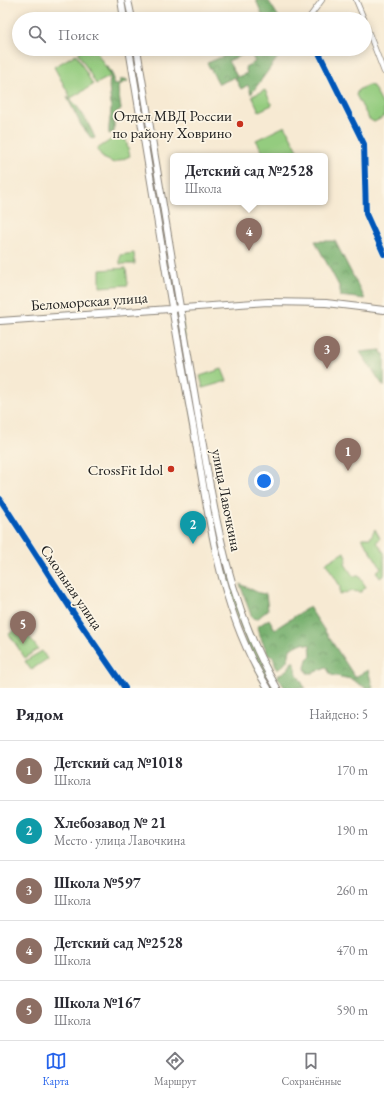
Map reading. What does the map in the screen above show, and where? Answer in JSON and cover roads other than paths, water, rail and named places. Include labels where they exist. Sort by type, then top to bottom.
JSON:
[{"type":"main road","points":[[121,0],[123,12]]},
{"type":"main road","points":[[128,0],[131,12]]},
{"type":"main road","name":"улица Лавочкина","points":[[130,56],[172,309],[213,539],[237,622],[255,666],[268,688]]},
{"type":"main road","name":"улица Лавочкина","points":[[138,56],[220,538],[244,620],[263,664],[277,688]]},
{"type":"main road","name":"Беломорская улица","points":[[0,321],[268,302],[303,302],[383,308]]},
{"type":"street","points":[[313,12],[322,0]]},
{"type":"street","points":[[356,0],[361,12]]},
{"type":"street","points":[[372,41],[384,72]]},
{"type":"street","points":[[320,56],[364,144],[366,214],[384,254]]},
{"type":"street","points":[[152,189],[160,187]]},
{"type":"street","points":[[165,267],[166,270],[170,270],[173,266]]},
{"type":"street","name":"Смольная улица","points":[[0,499],[78,620],[125,688]]},
{"type":"street","points":[[213,539],[218,542],[220,538]]},
{"type":"street","points":[[215,548],[218,544],[222,547]]},
{"type":"place","name":"Отдел МВД России по району Ховрино","points":[[240,124]]},
{"type":"place","name":"Детский сад №2528","points":[[249,251]]},
{"type":"place","name":"Школа №597","points":[[327,369]]},
{"type":"place","name":"CrossFit Idol","points":[[171,469]]},
{"type":"place","name":"Детский сад №1018","points":[[348,471]]},
{"type":"place","name":"Хлебозавод № 21","points":[[193,544]]},
{"type":"place","name":"Школа №167","points":[[23,644]]}]
